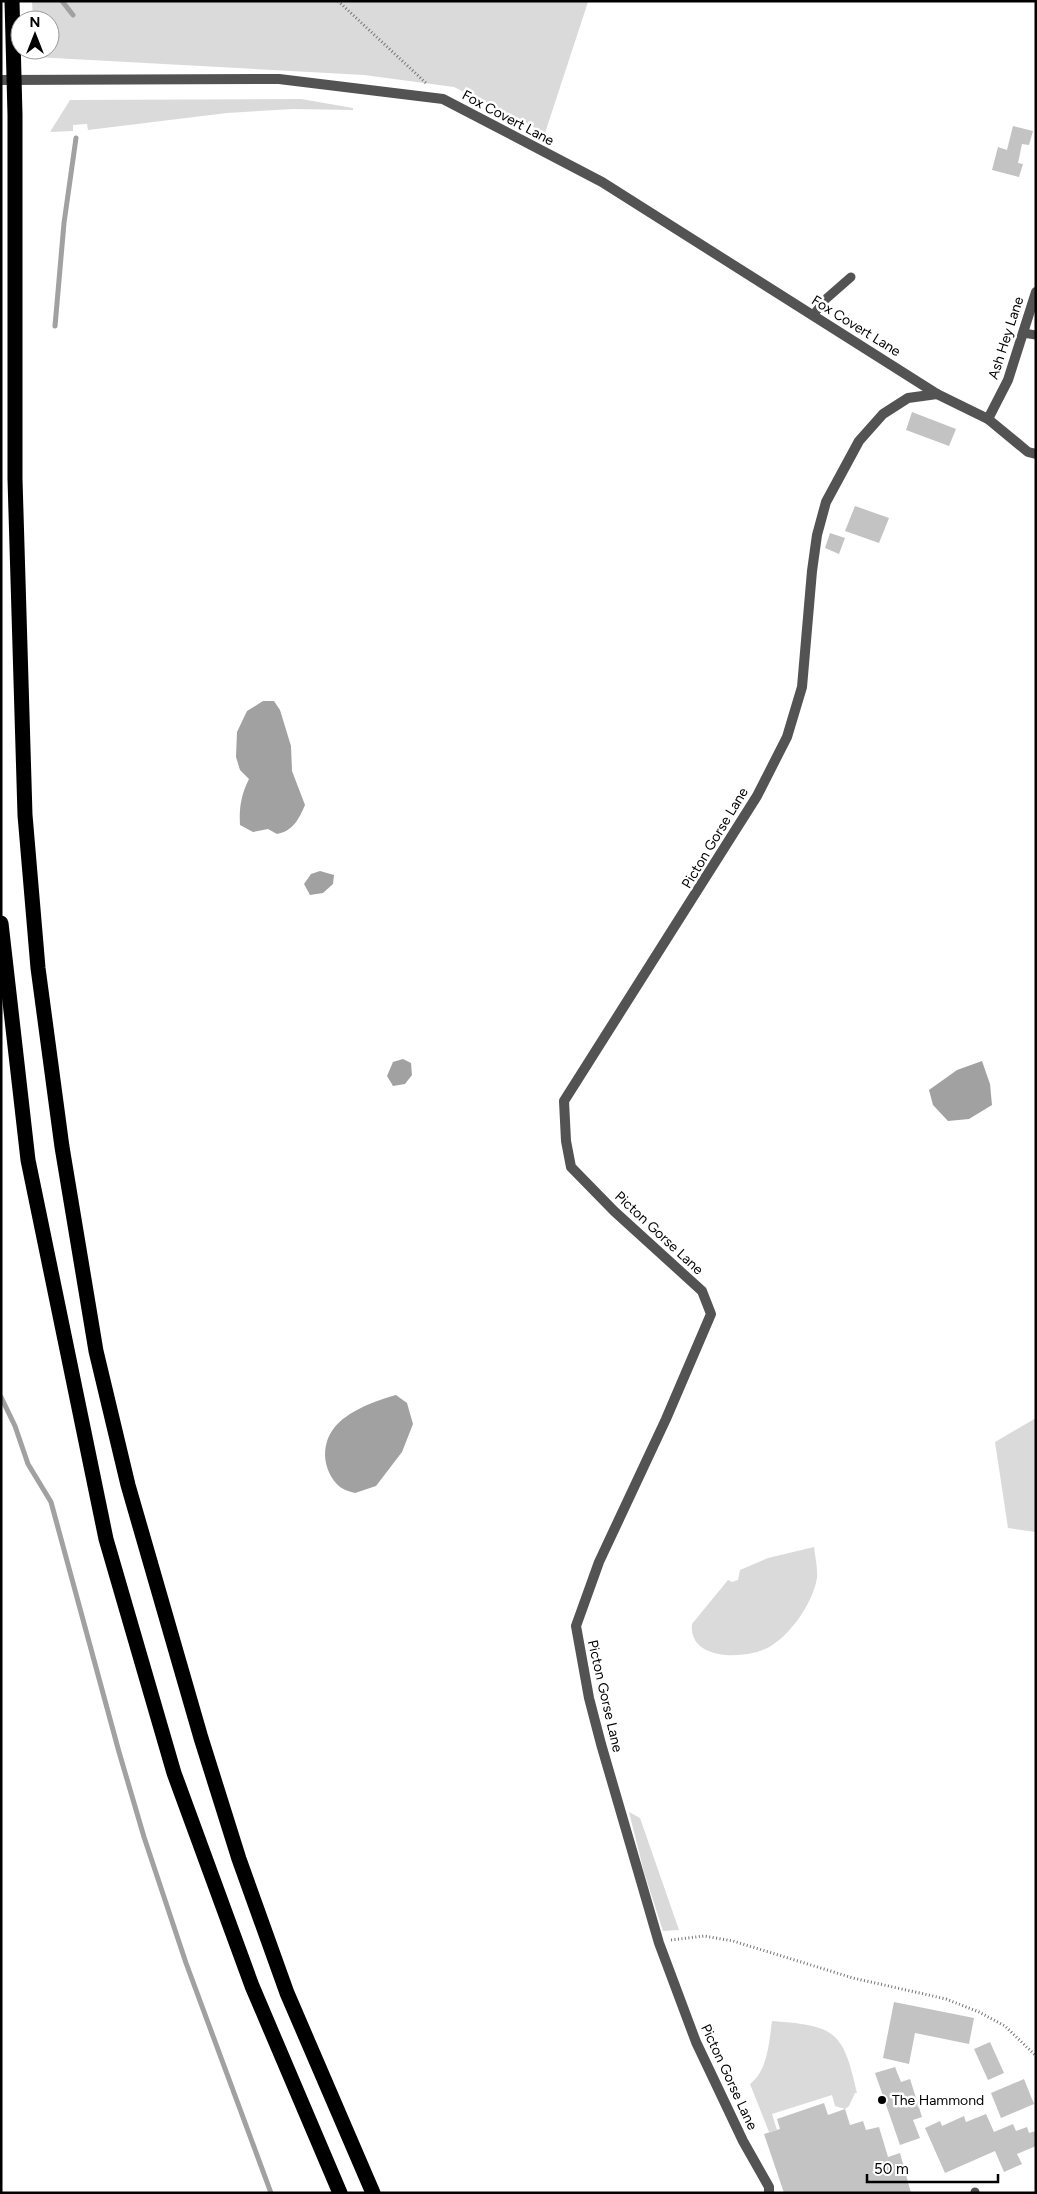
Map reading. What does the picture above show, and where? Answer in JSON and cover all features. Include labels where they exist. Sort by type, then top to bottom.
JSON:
[{"type":"highway","points":[[12,1],[15,115],[16,489],[25,814],[38,968],[62,1147],[96,1351],[128,1485],[201,1738],[239,1859],[287,1993],[372,2193]]},
{"type":"highway","points":[[1,923],[28,1160],[106,1539],[174,1773],[252,1986],[340,2193]]},
{"type":"street","name":"Fox Covert Lane","points":[[1,80],[94,78],[279,79],[443,99],[602,182],[938,394],[988,419],[1028,452],[1036,454]]},
{"type":"street","name":"Ash Hey Lane","points":[[988,419],[1008,380],[1036,292]]},
{"type":"street","name":"Picton Gorse Lane","points":[[769,2193],[769,2186],[743,2141],[696,2042],[659,1943],[601,1744],[589,1698],[576,1626],[599,1562],[666,1419],[711,1314],[702,1291],[614,1211],[571,1167],[566,1141],[564,1101],[752,804],[787,736],[802,687],[812,571],[817,535],[826,502],[860,441],[883,414],[908,398],[938,394]]},
{"type":"lane","points":[[813,315],[827,298],[851,277]]},
{"type":"lane","points":[[1023,333],[1036,335]]},
{"type":"path","points":[[338,1],[443,99]]},
{"type":"path","points":[[659,1943],[680,1937],[704,1936],[733,1941],[853,1978],[946,1999],[979,2012],[1005,2026],[1036,2056]]},
{"type":"shaded area","points":[[32,1],[591,1],[588,2],[545,133],[454,87],[364,75],[60,58],[60,10],[32,10]]},
{"type":"shaded area","points":[[301,99],[353,108],[353,110],[293,109],[227,113],[88,130],[87,124],[73,125],[73,131],[50,132],[70,100]]},
{"type":"shaded area","points":[[263,701],[274,701],[280,710],[291,746],[292,771],[305,805],[298,820],[287,830],[277,834],[268,829],[253,832],[240,825],[241,802],[249,779],[240,770],[236,757],[237,732],[247,711]]},
{"type":"shaded area","points":[[320,871],[334,875],[333,884],[323,893],[310,895],[304,884],[311,874]]},
{"type":"shaded area","points":[[403,1059],[411,1063],[412,1075],[405,1084],[393,1086],[387,1076],[393,1062]]},
{"type":"shaded area","points":[[982,1061],[990,1084],[992,1105],[969,1119],[948,1121],[933,1105],[929,1090],[957,1070]]},
{"type":"shaded area","points":[[396,1395],[407,1403],[413,1424],[402,1452],[376,1486],[355,1493],[342,1488],[334,1481],[325,1459],[327,1443],[334,1428],[354,1411]]},
{"type":"shaded area","points":[[1036,1418],[1036,1532],[1008,1528],[995,1442]]},
{"type":"shaded area","points":[[814,1547],[817,1566],[815,1587],[806,1607],[794,1625],[779,1640],[761,1651],[735,1655],[722,1655],[709,1651],[700,1645],[693,1636],[692,1624],[728,1580],[732,1582],[738,1580],[740,1570],[768,1558]]},
{"type":"shaded area","points":[[629,1812],[640,1818],[679,1930],[663,1931],[644,1872]]},
{"type":"shaded area","points":[[772,2021],[810,2025],[823,2029],[833,2035],[841,2044],[847,2056],[857,2093],[855,2093],[849,2106],[845,2109],[835,2106],[832,2095],[772,2114],[777,2130],[769,2132],[750,2084],[761,2071],[767,2055]]},
{"type":"building","points":[[1013,126],[1033,131],[1029,145],[1022,144],[1018,163],[1023,164],[1019,177],[992,170],[998,147],[1007,150]]},
{"type":"building","points":[[912,412],[956,429],[949,446],[906,430]]},
{"type":"building","points":[[855,506],[889,518],[879,543],[845,531]]},
{"type":"building","points":[[830,533],[845,538],[839,554],[825,548]]},
{"type":"building","points":[[894,2002],[974,2018],[969,2044],[915,2033],[909,2064],[883,2058]]},
{"type":"building","points":[[990,2042],[1004,2073],[988,2080],[974,2049]]},
{"type":"building","points":[[895,2067],[901,2082],[910,2079],[922,2117],[913,2120],[920,2138],[900,2145],[875,2073]]},
{"type":"building","points":[[1024,2079],[1034,2104],[1001,2118],[991,2093]]},
{"type":"building","points":[[824,2103],[828,2115],[845,2109],[850,2125],[863,2121],[866,2130],[879,2127],[888,2157],[900,2153],[911,2193],[784,2193],[764,2134],[780,2129],[777,2119]]},
{"type":"building","points":[[986,2114],[994,2132],[1013,2124],[1016,2131],[1027,2127],[1029,2133],[1036,2131],[1036,2146],[1017,2154],[1022,2164],[1004,2172],[995,2151],[945,2173],[925,2128],[940,2121],[942,2126],[964,2116],[966,2122]]},
{"type":"waterway","points":[[62,1],[73,15]]},
{"type":"waterway","points":[[55,326],[64,223],[76,138]]},
{"type":"waterway","points":[[1,1397],[15,1426],[28,1464],[51,1502],[144,1837],[186,1963],[271,2193]]},
{"type":"place","name":"The Hammond","points":[[882,2100]]}]
